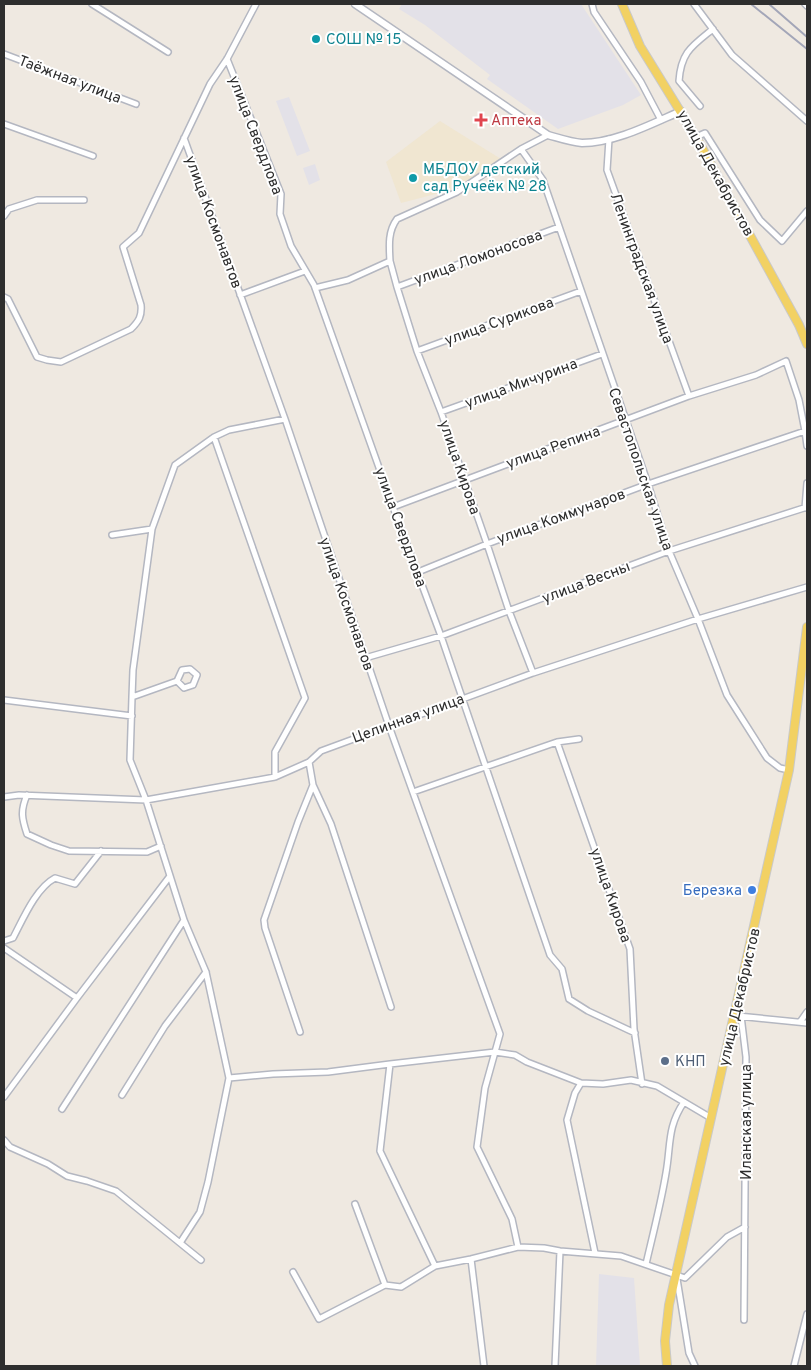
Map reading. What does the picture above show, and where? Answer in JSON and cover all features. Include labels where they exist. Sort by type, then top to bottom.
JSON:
[{"type":"main road","name":"улица Декабристов","points":[[622,4],[640,46],[696,136],[807,344]]},
{"type":"main road","name":"улица Декабристов","points":[[667,1366],[664,1341],[670,1305],[711,1118],[738,1016],[790,770],[807,627]]},
{"type":"street","points":[[92,4],[168,52]]},
{"type":"street","points":[[4,297],[8,299],[37,356],[48,360],[61,362],[131,329],[138,322],[142,314],[142,305],[123,248],[139,233],[210,84],[227,59],[256,4]]},
{"type":"street","points":[[355,4],[548,135],[582,143],[609,139],[627,134],[681,111]]},
{"type":"street","points":[[592,4],[594,12],[641,82],[661,120]]},
{"type":"street","points":[[694,4],[732,55],[807,121]]},
{"type":"street","points":[[700,106],[679,81],[680,71],[691,46],[713,29]]},
{"type":"street","name":"Таёжная улица","points":[[4,54],[136,104]]},
{"type":"street","name":"улица Свердлова","points":[[227,59],[281,194],[280,214],[291,246],[315,288],[418,572],[550,955],[562,969],[569,999],[588,1011],[635,1033]]},
{"type":"street","points":[[4,124],[93,156]]},
{"type":"street","points":[[696,136],[704,133],[760,220],[782,241],[807,211]]},
{"type":"street","name":"улица Кирова","points":[[533,673],[509,611],[488,544],[396,287],[390,261],[390,234],[397,218],[457,192],[521,150],[548,135]]},
{"type":"street","name":"улица Космонавтов","points":[[184,138],[285,419],[388,726],[500,1034],[485,1088],[477,1147],[512,1219],[518,1246]]},
{"type":"street","name":"Ленинградская улица","points":[[609,139],[607,170],[689,396]]},
{"type":"street","name":"Севастопольская улица","points":[[521,150],[543,180],[648,484],[668,550],[698,618],[727,695],[767,758],[780,768],[790,770]]},
{"type":"street","points":[[4,216],[9,209],[37,200],[84,200]]},
{"type":"street","name":"улица Ломоносова","points":[[396,287],[559,227]]},
{"type":"street","points":[[315,288],[348,280],[390,261]]},
{"type":"street","points":[[240,295],[305,271]]},
{"type":"street","name":"улица Сурикова","points":[[417,350],[581,290]]},
{"type":"street","name":"улица Мичурина","points":[[441,412],[602,354]]},
{"type":"street","name":"улица Репина","points":[[393,506],[689,396],[756,374],[786,361],[799,400],[805,431]]},
{"type":"street","points":[[180,1243],[200,1212],[229,1078],[206,972],[184,920],[146,800],[130,760],[133,670],[152,529],[175,465],[214,437],[229,430],[285,419]]},
{"type":"street","points":[[805,431],[807,446]]},
{"type":"street","name":"улица Коммунаров","points":[[418,572],[648,484],[805,431]]},
{"type":"street","points":[[214,437],[305,698],[275,752],[275,776]]},
{"type":"street","points":[[806,507],[807,483]]},
{"type":"street","name":"улица Весны","points":[[365,658],[441,636],[668,550],[806,507]]},
{"type":"street","points":[[112,535],[152,529]]},
{"type":"street","name":"Целинная улица","points":[[4,797],[27,795],[146,800],[275,776],[309,762],[321,750],[461,698],[698,618],[807,587]]},
{"type":"street","points":[[132,697],[177,681]]},
{"type":"street","points":[[4,700],[132,716]]},
{"type":"street","points":[[413,792],[557,742],[579,739]]},
{"type":"street","name":"улица Кирова","points":[[557,742],[630,949],[635,1033],[642,1084]]},
{"type":"street","points":[[309,762],[313,785],[330,824],[391,1007]]},
{"type":"street","points":[[300,1032],[264,920],[313,785]]},
{"type":"street","points":[[27,795],[23,806],[22,818],[27,834],[51,845],[69,851],[147,852],[160,846]]},
{"type":"street","points":[[4,941],[13,938],[46,883],[55,878],[75,884],[101,851]]},
{"type":"street","points":[[4,1097],[76,998],[170,876]]},
{"type":"street","points":[[62,1109],[184,920]]},
{"type":"street","points":[[4,948],[76,998]]},
{"type":"street","points":[[122,1095],[165,1026],[206,972]]},
{"type":"street","points":[[800,1022],[807,1012]]},
{"type":"street","points":[[738,1016],[807,1023]]},
{"type":"street","name":"Иланская улица","points":[[738,1016],[746,1057],[744,1320]]},
{"type":"street","points":[[229,1078],[328,1072],[495,1052],[515,1055],[527,1062],[581,1083],[603,1084],[631,1080],[657,1086],[711,1118]]},
{"type":"street","points":[[390,1064],[380,1150],[435,1266]]},
{"type":"street","points":[[581,1083],[575,1093],[567,1120],[595,1253]]},
{"type":"street","points":[[646,1264],[666,1173],[672,1127],[677,1113],[684,1102]]},
{"type":"street","points":[[4,1140],[10,1147],[48,1164],[67,1176],[116,1191],[201,1260]]},
{"type":"street","points":[[355,1204],[384,1285]]},
{"type":"street","points":[[293,1272],[319,1319],[384,1285],[401,1288],[435,1266],[471,1259],[518,1246],[620,1256],[685,1278],[727,1237],[745,1227]]},
{"type":"street","points":[[556,1366],[560,1251]]},
{"type":"street","points":[[471,1259],[484,1366]]},
{"type":"street","points":[[676,1276],[689,1353],[695,1366]]},
{"type":"street","points":[[794,1366],[807,1314]]},
{"type":"shaded area","points":[[402,4],[581,4],[641,95],[623,105],[558,129],[487,79],[490,75],[425,25],[399,9]]},
{"type":"shaded area","points":[[289,97],[310,151],[297,156],[276,101]]},
{"type":"shaded area","points":[[440,121],[501,159],[459,188],[401,203],[386,162]]},
{"type":"shaded area","points":[[315,164],[320,180],[309,185],[303,168]]},
{"type":"shaded area","points":[[599,1274],[634,1278],[640,1366],[596,1366]]},
{"type":"railway","points":[[751,4],[807,49]]},
{"type":"railway","points":[[769,4],[807,37]]},
{"type":"place","name":"СОШ № 15","points":[[316,39]]},
{"type":"place","name":"Аптека","points":[[481,120]]},
{"type":"place","name":"МБДОУ детский сад Ручеёк № 28","points":[[413,178]]},
{"type":"place","name":"Березка","points":[[752,890]]},
{"type":"place","name":"КНП","points":[[665,1061]]}]
